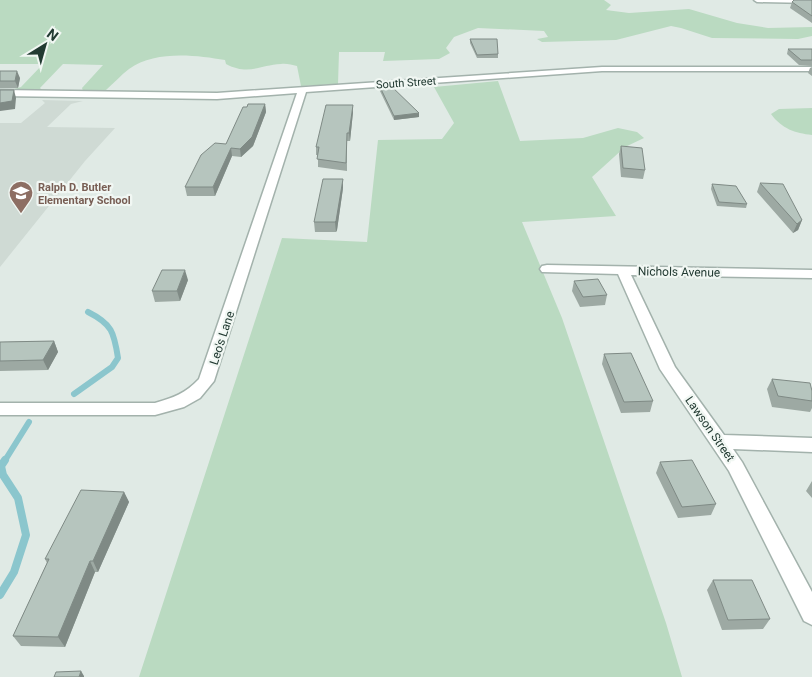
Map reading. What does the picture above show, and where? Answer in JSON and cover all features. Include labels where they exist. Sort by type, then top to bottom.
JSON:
[{"type":"street","points":[[758,0],[812,2]]},
{"type":"street","name":"South Street","points":[[0,93],[206,96],[302,91],[587,70],[812,68]]},
{"type":"street","name":"Leo's Lane","points":[[0,409],[130,410],[155,408],[178,403],[194,394],[206,381],[302,91]]},
{"type":"street","name":"Nichols Avenue","points":[[547,269],[812,274]]},
{"type":"street","name":"Lawson Street","points":[[623,271],[668,369],[693,407],[721,442],[769,528],[812,614]]},
{"type":"street","points":[[721,442],[812,445]]},
{"type":"shaded area","name":"Ralph D. Butler Elementary School","points":[[42,100],[83,101],[71,104],[47,127],[115,128],[85,161],[0,267],[0,123],[21,123],[45,103]]},
{"type":"green space","points":[[0,0],[604,0],[611,5],[606,10],[629,13],[689,9],[737,23],[768,28],[812,27],[812,36],[798,39],[712,38],[671,26],[616,40],[542,42],[537,39],[548,37],[544,31],[478,28],[454,37],[446,48],[450,53],[439,59],[383,61],[385,52],[339,52],[338,84],[301,86],[297,66],[289,64],[248,70],[226,64],[225,60],[189,56],[163,56],[139,63],[126,71],[106,90],[83,91],[82,88],[103,65],[63,64],[40,88],[43,91],[11,90],[21,87],[43,64],[0,64]]},
{"type":"green space","points":[[498,81],[520,141],[583,138],[618,128],[637,132],[644,138],[625,147],[592,177],[616,216],[522,222],[562,318],[666,623],[682,677],[139,677],[282,238],[367,242],[378,140],[442,139],[454,123],[434,87]]},
{"type":"green space","points":[[812,108],[812,135],[789,129],[771,114],[779,109]]},
{"type":"building","points":[[794,0],[812,0],[812,16],[792,2]]},
{"type":"building","points":[[470,39],[497,39],[498,54],[477,55]]},
{"type":"building","points":[[788,49],[812,49],[812,60],[801,60]]},
{"type":"building","points":[[0,71],[17,71],[15,81],[0,81]]},
{"type":"building","points":[[389,84],[419,113],[394,116],[379,85]]},
{"type":"building","points":[[0,90],[14,90],[12,101],[0,103]]},
{"type":"building","points":[[248,104],[265,104],[252,137],[240,149],[231,148],[213,187],[185,187],[201,155],[215,143],[226,144],[243,107],[247,107]]},
{"type":"building","points":[[326,105],[353,105],[349,133],[347,133],[346,163],[317,159],[319,147],[316,147]]},
{"type":"building","points":[[621,146],[642,148],[645,170],[623,168]]},
{"type":"building","points":[[323,179],[343,179],[335,222],[314,222]]},
{"type":"building","points":[[760,183],[783,184],[802,220],[797,224]]},
{"type":"building","points":[[712,184],[736,186],[747,204],[719,202]]},
{"type":"building","points":[[162,270],[185,270],[177,291],[152,291]]},
{"type":"building","points":[[598,279],[607,295],[583,297],[574,281]]},
{"type":"building","points":[[54,341],[43,360],[0,361],[0,342]]},
{"type":"building","points":[[631,353],[653,401],[624,402],[604,354]]},
{"type":"building","points":[[772,379],[810,383],[812,401],[778,396]]},
{"type":"building","points":[[692,460],[716,504],[682,507],[660,462]]},
{"type":"building","points":[[81,490],[124,492],[93,561],[90,561],[58,637],[13,636],[49,559],[45,559]]},
{"type":"building","points":[[713,580],[752,580],[770,619],[728,620]]},
{"type":"building","points":[[81,671],[79,677],[54,677],[56,672]]},
{"type":"waterway","points":[[74,394],[112,367],[118,358],[113,335],[107,325],[88,312]]},
{"type":"waterway","points":[[4,462],[29,422]]},
{"type":"waterway","points":[[0,595],[14,572],[26,535],[18,498],[3,475],[1,466],[5,460]]},
{"type":"place","name":"Ralph D. Butler Elementary School","points":[[21,214]]}]
